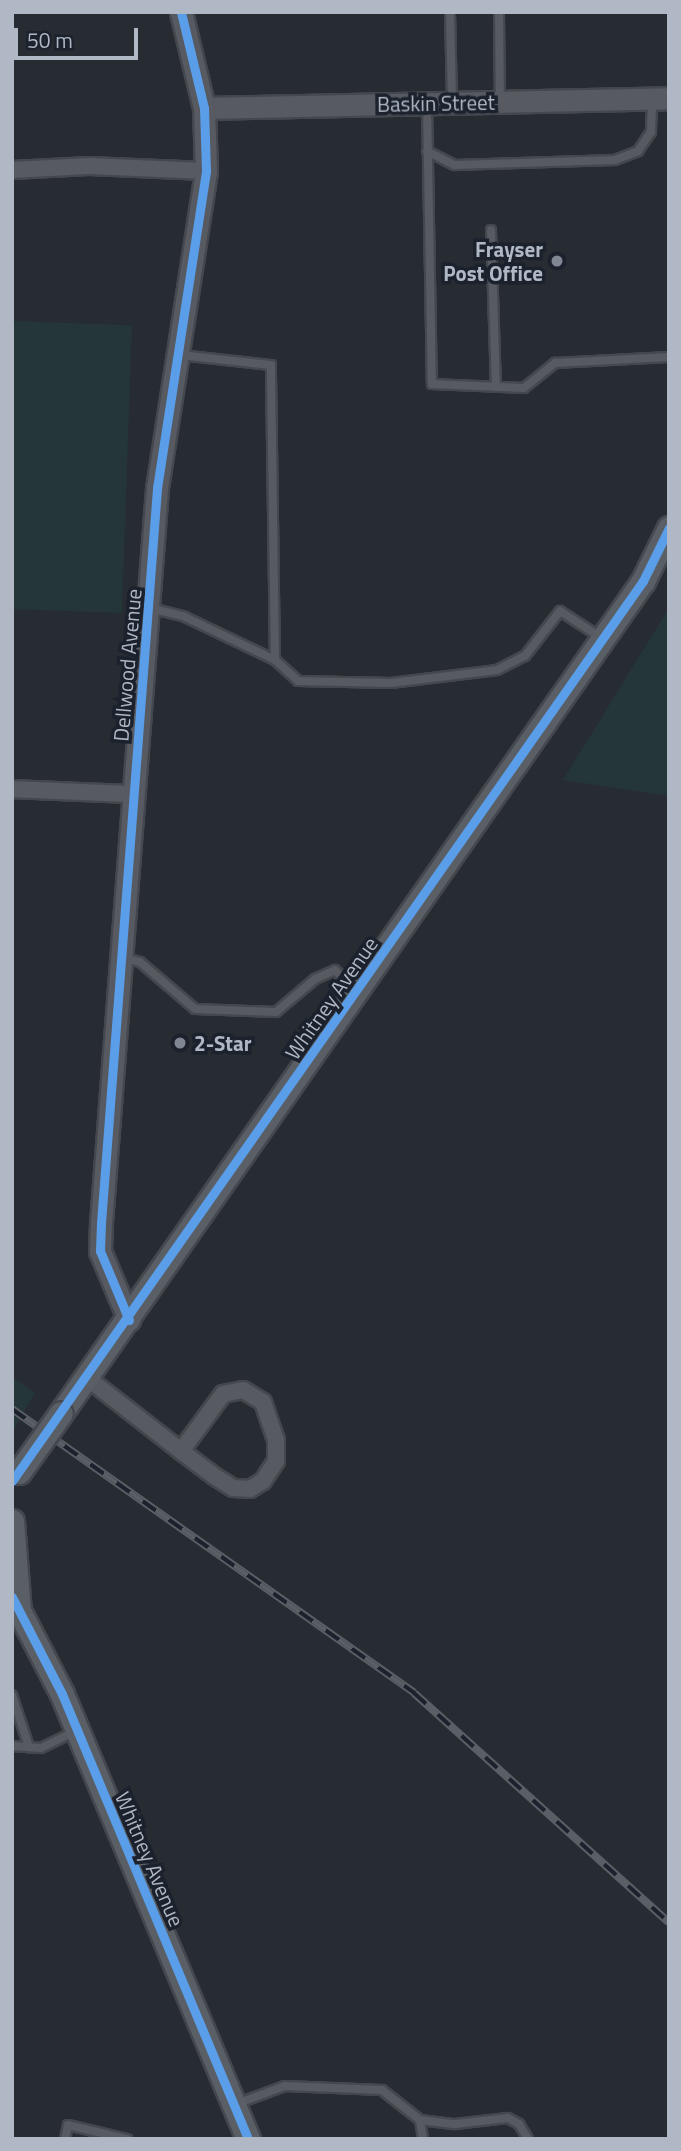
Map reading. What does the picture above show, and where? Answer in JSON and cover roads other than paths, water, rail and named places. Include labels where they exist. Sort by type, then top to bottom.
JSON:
[{"type":"main road","name":"Whitney Avenue","points":[[16,1476],[129,1320],[643,581],[669,528]]},
{"type":"main road","points":[[12,1521],[16,1604]]},
{"type":"main road","name":"Whitney Avenue","points":[[16,1604],[77,1731],[248,2139]]},
{"type":"street","name":"Dellwood Avenue","points":[[129,1320],[100,1251],[157,488],[206,171],[204,108],[181,12]]},
{"type":"street","name":"Baskin Street","points":[[204,108],[660,98]]},
{"type":"street","points":[[13,167],[206,171]]},
{"type":"street","points":[[12,789],[133,794]]},
{"type":"street","points":[[86,1377],[181,1451],[233,1488],[250,1489],[263,1481],[276,1461],[275,1440],[263,1402],[243,1390],[223,1394],[181,1451]]},
{"type":"lane","points":[[450,12],[452,103]]},
{"type":"lane","points":[[499,12],[500,102]]},
{"type":"lane","points":[[427,151],[455,165],[615,160],[638,151],[651,132],[660,98]]},
{"type":"lane","points":[[427,103],[432,384],[524,388],[555,363],[669,357]]},
{"type":"lane","points":[[491,230],[496,387]]},
{"type":"lane","points":[[178,355],[271,365],[275,660]]},
{"type":"lane","points":[[150,608],[185,617],[275,660],[298,681],[391,683],[497,670],[525,656],[560,611],[603,638]]},
{"type":"lane","points":[[120,957],[139,962],[195,1009],[276,1012],[315,979],[335,970],[357,992]]},
{"type":"lane","points":[[12,1695],[29,1747]]},
{"type":"lane","points":[[12,1746],[41,1748],[77,1731]]},
{"type":"lane","points":[[234,2105],[285,2086],[382,2090],[420,2120],[456,2124],[508,2118],[519,2124],[528,2139]]},
{"type":"lane","points":[[420,2120],[423,2139]]},
{"type":"lane","points":[[65,2139],[68,2125],[127,2139]]},
{"type":"railway","points":[[12,1409],[414,1693],[669,1923]]},
{"type":"place","name":"Frayser Post Office","points":[[557,261]]},
{"type":"place","name":"2-Star","points":[[180,1043]]}]
